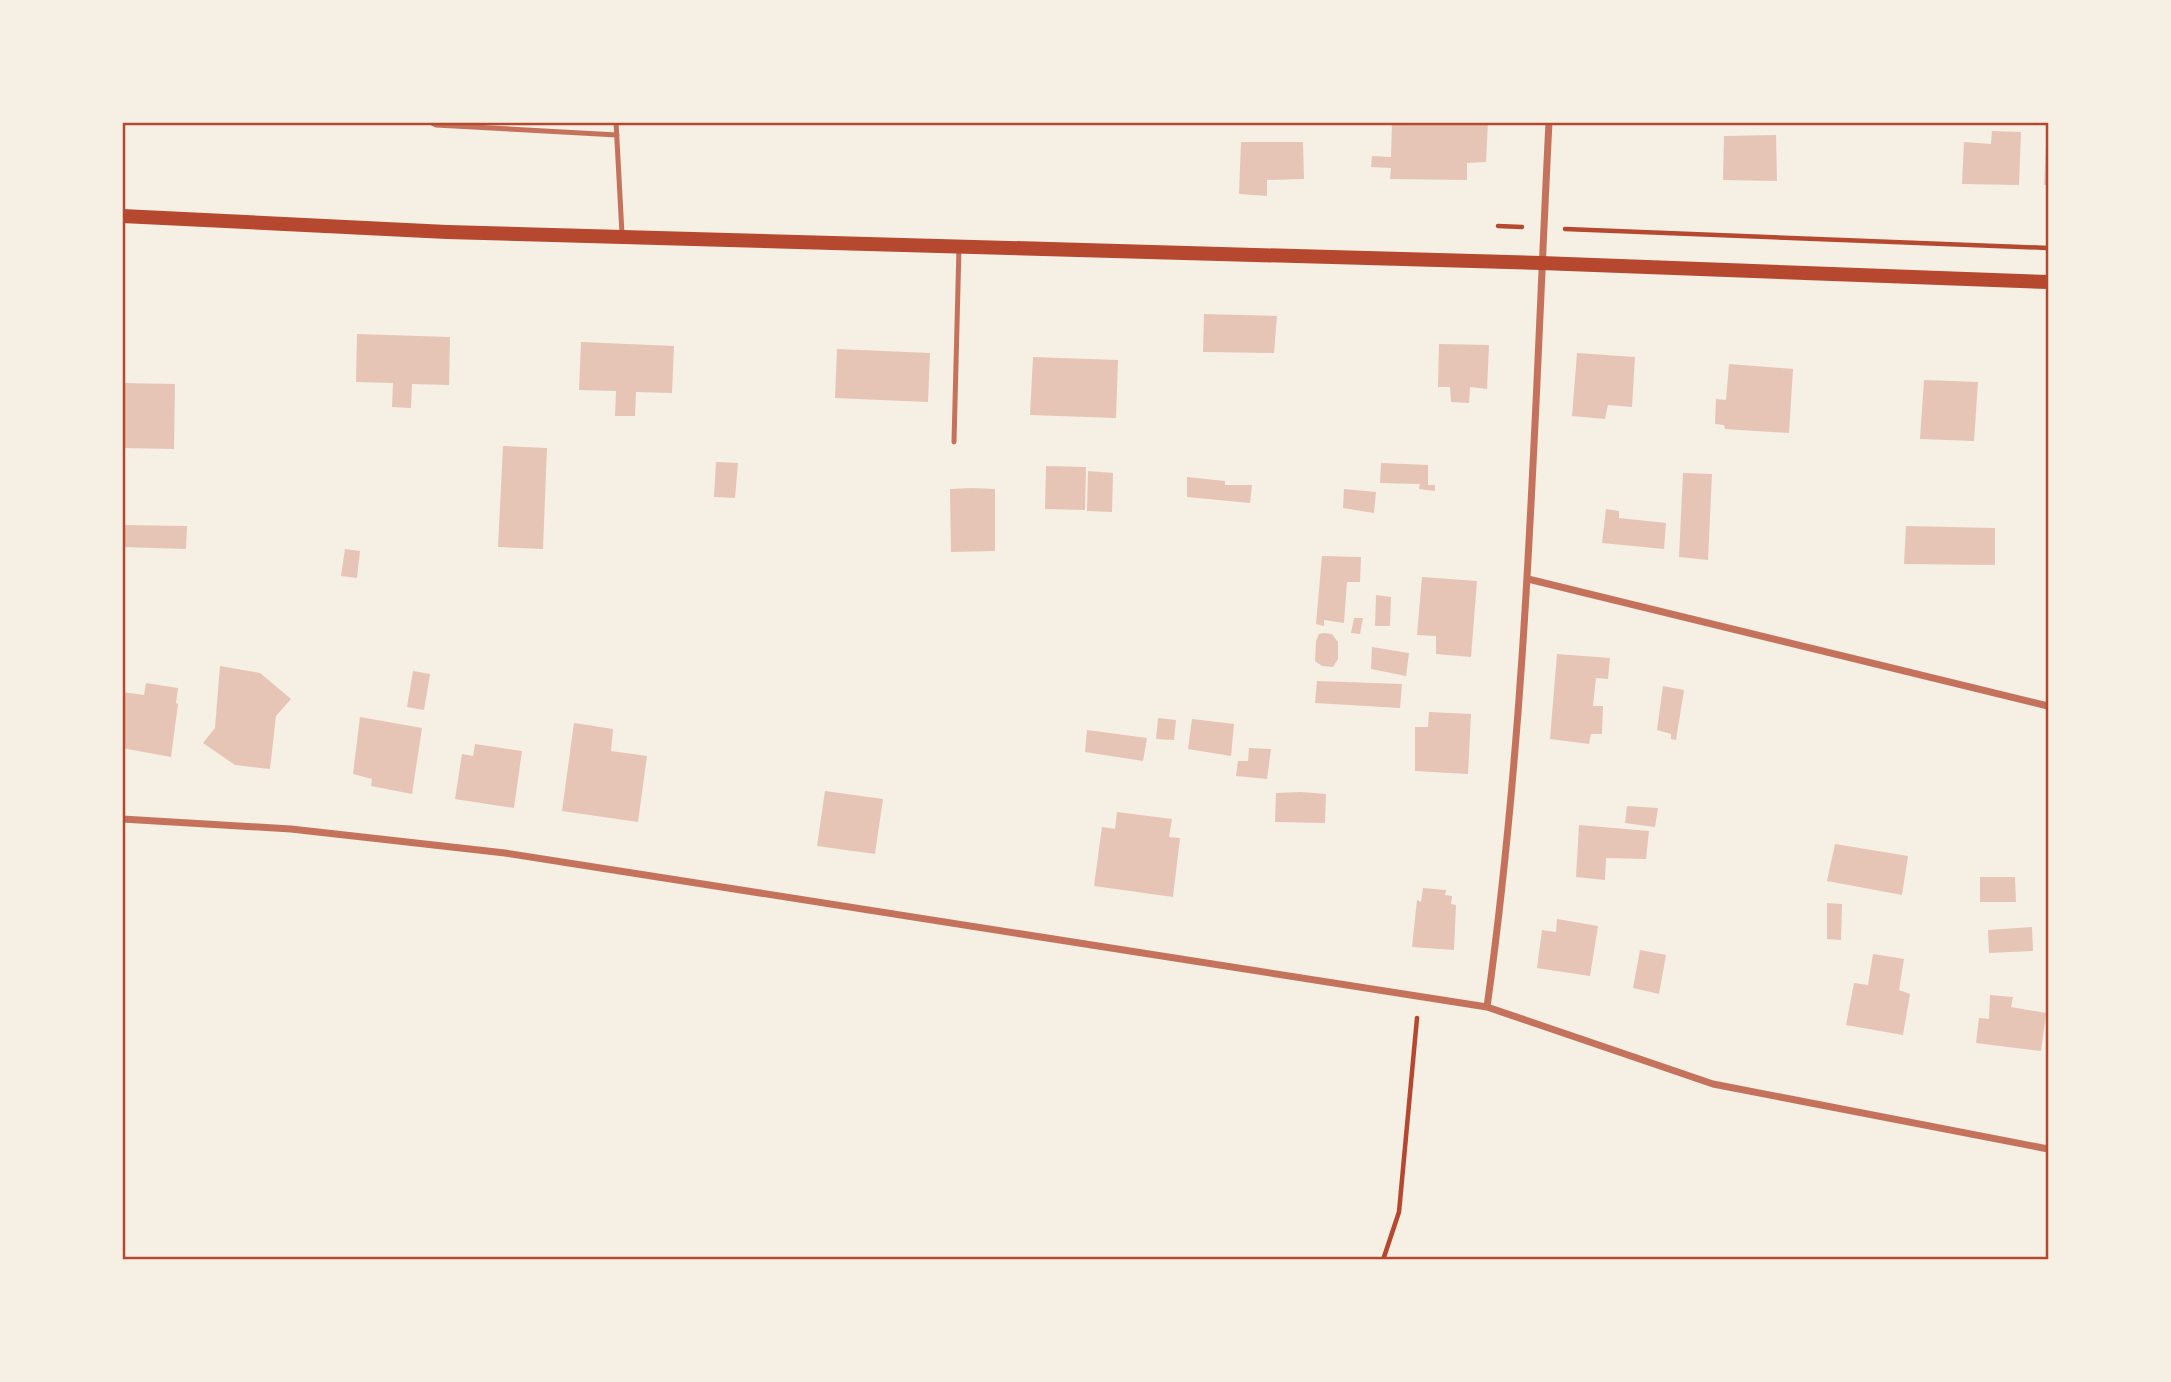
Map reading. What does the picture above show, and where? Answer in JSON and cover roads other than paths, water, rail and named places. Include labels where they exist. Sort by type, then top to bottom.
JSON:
[{"type":"main road","points":[[122,216],[447,232],[1541,263],[2049,282]]},
{"type":"street","points":[[1487,1007],[1502,904],[1528,579],[1549,122]]},
{"type":"street","points":[[1528,579],[2049,706]]},
{"type":"street","points":[[122,819],[292,829],[505,853],[1487,1007],[1713,1084],[2049,1149]]},
{"type":"lane","points":[[430,122],[436,125],[617,135]]},
{"type":"lane","points":[[616,122],[622,237]]},
{"type":"lane","points":[[954,442],[959,247]]}]
